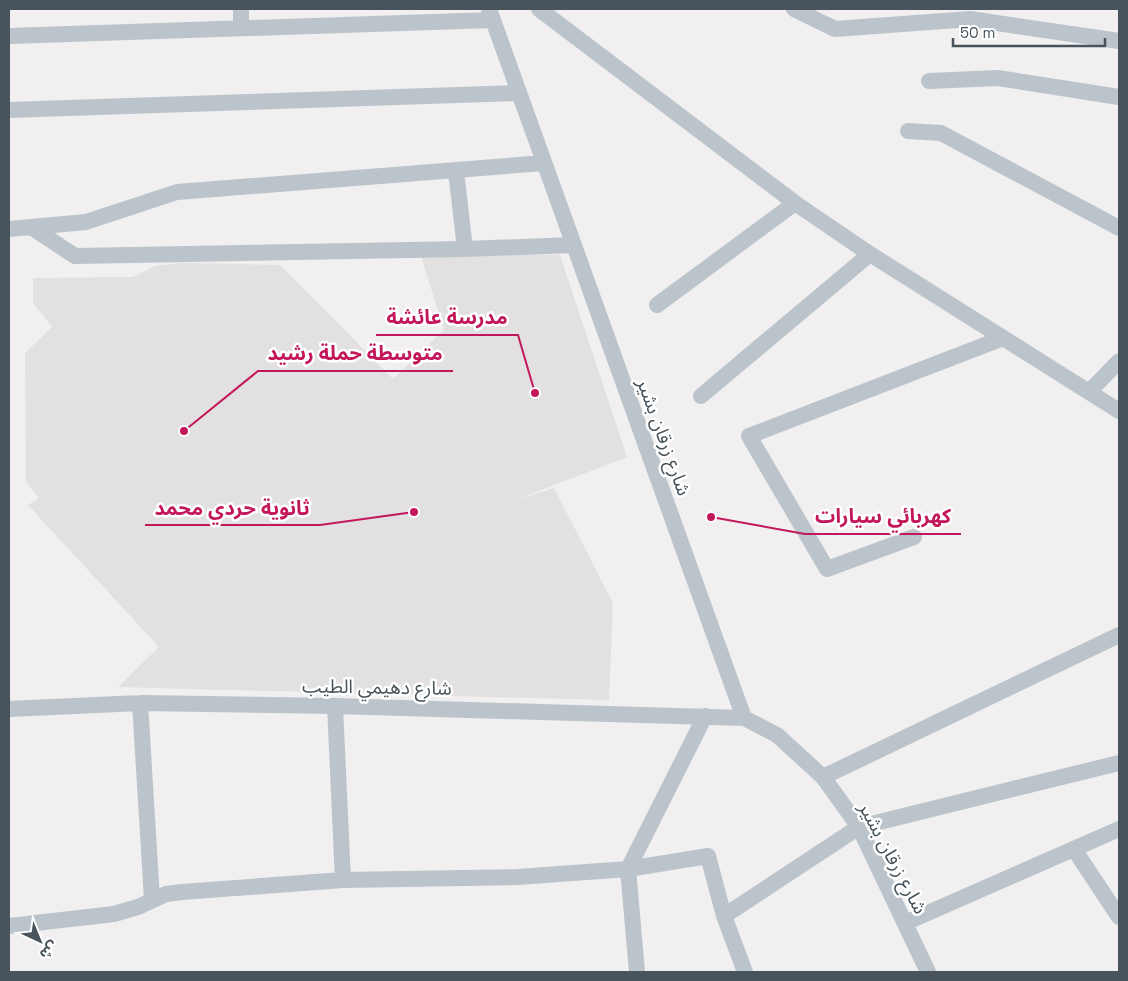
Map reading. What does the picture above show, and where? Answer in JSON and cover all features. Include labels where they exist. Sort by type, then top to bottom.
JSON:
[{"type":"street","points":[[241,9],[241,28]]},
{"type":"street","points":[[538,9],[795,203],[870,254],[1119,411]]},
{"type":"street","points":[[794,9],[835,30],[970,19],[1119,41]]},
{"type":"street","points":[[9,36],[241,28],[491,14]]},
{"type":"street","name":"شارع زرقان بشير","points":[[491,14],[744,718],[777,735],[823,777],[858,827],[928,972]]},
{"type":"street","points":[[928,81],[998,78],[1119,98]]},
{"type":"street","points":[[9,110],[519,93]]},
{"type":"street","points":[[908,131],[940,133],[1119,228]]},
{"type":"street","points":[[9,229],[86,222],[178,192],[544,163]]},
{"type":"street","points":[[456,171],[465,249]]},
{"type":"street","points":[[657,305],[795,203]]},
{"type":"street","points":[[31,227],[75,256],[465,249],[574,245]]},
{"type":"street","points":[[701,396],[870,254]]},
{"type":"street","points":[[914,538],[826,569],[748,436],[1003,338]]},
{"type":"street","points":[[1089,392],[1119,361]]},
{"type":"street","points":[[823,777],[1119,635]]},
{"type":"street","points":[[140,703],[152,899]]},
{"type":"street","name":"شارع دهيمي الطيب","points":[[9,709],[140,703],[335,706],[744,718]]},
{"type":"street","points":[[335,706],[343,880]]},
{"type":"street","points":[[637,972],[628,869],[705,716]]},
{"type":"street","points":[[724,916],[858,827],[1119,763]]},
{"type":"street","points":[[905,923],[1119,829]]},
{"type":"street","points":[[1074,849],[1119,917]]},
{"type":"street","points":[[9,926],[114,914],[138,907],[166,894],[182,892],[343,880],[518,877],[628,869],[708,856],[724,916],[745,972]]},
{"type":"shaded area","points":[[420,253],[560,255],[627,457],[513,501],[554,488],[613,603],[609,700],[118,687],[159,647],[28,505],[39,498],[26,482],[25,353],[52,327],[33,303],[33,278],[133,277],[155,266],[181,263],[280,265],[393,379],[444,330]]},
{"type":"place","name":"مدرسة عائشة","points":[[535,393]]},
{"type":"place","name":"متوسطة حملة رشيد","points":[[184,431]]},
{"type":"place","name":"ثانوية حردي محمد","points":[[414,512]]},
{"type":"place","name":"كهربائي سيارات","points":[[711,517]]}]
